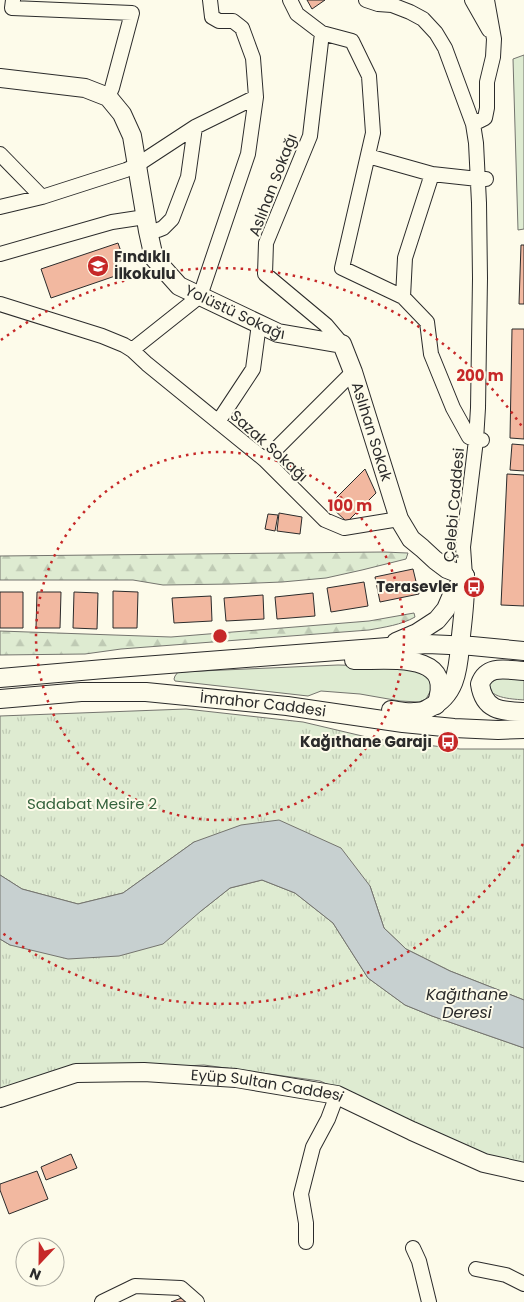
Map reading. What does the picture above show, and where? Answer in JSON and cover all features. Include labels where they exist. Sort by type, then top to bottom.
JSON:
[{"type":"main road","points":[[0,78],[85,88],[108,97]]},
{"type":"main road","name":"Yolüstü Sokağı","points":[[108,97],[122,114],[132,136],[146,224],[154,258],[179,286],[278,333],[342,344]]},
{"type":"main road","name":"Aslıhan Sokak","points":[[342,344],[353,372],[399,518],[411,540],[447,569],[465,576]]},
{"type":"main road","points":[[342,713],[357,708],[423,711],[436,706],[444,699],[454,682],[458,663],[464,611],[465,576]]},
{"type":"main road","points":[[386,647],[417,633],[437,620],[446,609],[452,595],[465,576]]},
{"type":"main road","points":[[2,678],[427,644],[524,651]]},
{"type":"main road","points":[[303,654],[347,660],[400,660],[426,665],[437,674],[440,682],[436,706]]},
{"type":"main road","points":[[524,671],[497,669],[486,674],[480,684],[483,696],[492,707],[502,711],[524,712]]},
{"type":"main road","name":"İmrahor Caddesi","points":[[0,699],[81,692],[146,692],[287,706],[403,723],[454,728],[524,729]]},
{"type":"main road","name":"Eyüp Sultan Caddesi","points":[[0,1098],[76,1073],[144,1072],[236,1078],[337,1095],[484,1163],[524,1172]]},
{"type":"street","points":[[0,312],[116,348],[132,350],[200,296],[248,154],[256,97],[253,58],[242,28],[233,21],[214,19],[212,17],[210,0]]},
{"type":"street","points":[[290,0],[297,14],[322,33],[352,41],[369,76],[373,133],[342,268],[403,297],[427,322],[431,354],[453,408],[469,437],[479,440]]},
{"type":"street","name":"Çelebi Caddesi","points":[[366,0],[378,4],[392,5],[423,19],[445,48],[477,123]]},
{"type":"street","name":"Çelebi Caddesi","points":[[397,0],[410,4],[440,24],[450,41],[477,123],[476,143],[482,179],[479,440],[470,553],[465,576]]},
{"type":"street","points":[[472,0],[494,39]]},
{"type":"street","points":[[477,123],[485,118],[487,82],[493,57],[494,39],[487,0]]},
{"type":"street","points":[[12,4],[132,14],[108,97]]},
{"type":"street","name":"Aslıhan Sokağı","points":[[322,33],[310,136],[266,243],[265,274],[326,325],[342,344]]},
{"type":"street","points":[[0,207],[42,197],[126,170],[137,165],[195,127],[256,97]]},
{"type":"street","points":[[0,254],[112,222],[146,224],[158,230],[164,228],[172,219],[188,177],[195,127]]},
{"type":"street","points":[[0,154],[42,197]]},
{"type":"street","points":[[368,156],[432,174],[482,179]]},
{"type":"street","points":[[403,297],[405,258],[432,174]]},
{"type":"street","name":"Sazak Sokağı","points":[[0,304],[102,336],[132,350],[265,460],[325,520],[344,528],[399,518]]},
{"type":"street","points":[[218,422],[254,369],[259,324]]},
{"type":"street","points":[[265,460],[353,372]]},
{"type":"street","points":[[306,1242],[306,1222],[300,1194],[313,1148],[328,1119],[337,1095]]},
{"type":"street","points":[[413,1248],[419,1261],[429,1302]]},
{"type":"street","points":[[476,1269],[506,1275],[524,1284]]},
{"type":"street","points":[[102,1302],[135,1286],[181,1288],[197,1302]]},
{"type":"green space","points":[[524,55],[524,229],[518,230],[513,59]]},
{"type":"green space","points":[[408,553],[406,559],[362,570],[326,578],[282,582],[163,585],[133,580],[0,580],[0,556]]},
{"type":"green space","points":[[414,613],[415,617],[404,622],[369,630],[121,649],[85,654],[0,655],[0,631],[171,637],[369,621]]},
{"type":"green space","points":[[338,665],[417,667],[430,676],[432,688],[426,699],[419,702],[321,691],[308,696],[175,681],[174,679],[178,672]]},
{"type":"green space","points":[[524,674],[524,700],[503,698],[490,690],[491,678]]},
{"type":"green space","name":"Sadabat Mesire 2","points":[[186,709],[303,722],[375,739],[460,749],[524,749],[524,1000],[450,971],[406,949],[384,928],[370,886],[194,842],[123,893],[78,904],[22,889],[0,875],[0,716]]},
{"type":"green space","points":[[262,880],[295,893],[333,923],[368,978],[405,1005],[524,1048],[524,1168],[497,1159],[320,1081],[204,1065],[71,1072],[0,1095],[0,939],[10,945],[201,911],[230,888]]},
{"type":"water","name":"Kağıthane Deresi","points":[[279,820],[341,848],[370,886],[384,928],[406,949],[450,971],[524,1000],[524,1048],[405,1005],[368,978],[333,923],[295,893],[262,880],[230,888],[163,944],[119,956],[68,959],[10,945],[0,939],[0,875],[22,889],[78,904],[123,893],[194,842],[241,825]]},
{"type":"building","points":[[307,0],[325,0],[312,9]]},
{"type":"building","points":[[118,243],[124,260],[117,262],[121,274],[51,298],[41,269]]},
{"type":"building","points":[[521,245],[524,245],[524,304],[519,304]]},
{"type":"building","points":[[512,329],[524,329],[524,439],[510,438]]},
{"type":"building","points":[[512,444],[524,445],[524,471],[510,470]]},
{"type":"building","points":[[365,469],[376,493],[347,522],[329,505]]},
{"type":"building","points":[[507,474],[524,475],[524,606],[501,605]]},
{"type":"building","points":[[279,513],[302,517],[300,534],[277,531]]},
{"type":"building","points":[[268,514],[278,515],[275,531],[265,529]]},
{"type":"building","points":[[413,569],[419,594],[380,602],[375,577]]},
{"type":"building","points":[[364,582],[368,606],[331,612],[327,588]]},
{"type":"building","points":[[113,591],[138,592],[137,628],[113,628]]},
{"type":"building","points":[[0,592],[23,592],[23,628],[0,628]]},
{"type":"building","points":[[37,592],[61,592],[60,628],[36,628]]},
{"type":"building","points":[[74,592],[98,593],[97,629],[73,628]]},
{"type":"building","points":[[313,593],[315,616],[277,619],[275,597]]},
{"type":"building","points":[[263,595],[264,619],[226,621],[224,598]]},
{"type":"building","points":[[211,596],[212,621],[174,623],[172,598]]},
{"type":"building","points":[[71,1154],[77,1168],[46,1180],[41,1167]]},
{"type":"building","points":[[37,1171],[48,1199],[9,1214],[0,1190],[0,1184]]},
{"type":"building","points":[[184,1297],[186,1302],[171,1302]]},
{"type":"place","name":"Fındıklı İlkokulu","points":[[98,266]]},
{"type":"place","name":"Terasevler","points":[[474,587]]},
{"type":"place","name":"Kağıthane Garajı","points":[[448,742]]}]
